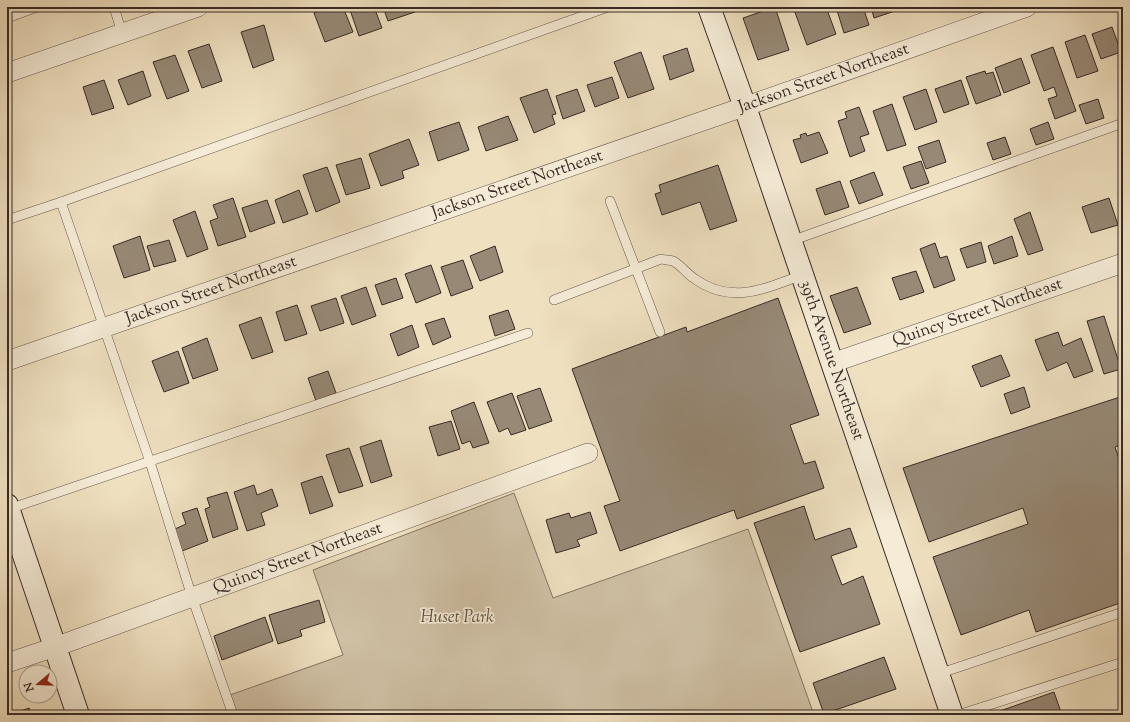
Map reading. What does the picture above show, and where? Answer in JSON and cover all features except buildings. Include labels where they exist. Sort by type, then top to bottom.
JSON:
[{"type":"street","points":[[7,73],[198,7]]},
{"type":"street","name":"39th Avenue Northeast","points":[[709,7],[791,241],[952,715]]},
{"type":"street","name":"Jackson Street Northeast","points":[[7,361],[1027,7]]},
{"type":"street","name":"Quincy Street Northeast","points":[[832,363],[1123,263]]},
{"type":"street","name":"Quincy Street Northeast","points":[[7,663],[55,647],[588,453]]},
{"type":"street","points":[[8,508],[78,715]]},
{"type":"lane","points":[[7,18],[37,7]]},
{"type":"lane","points":[[114,7],[122,33]]},
{"type":"lane","points":[[7,220],[608,7]]},
{"type":"lane","points":[[791,241],[1123,123]]},
{"type":"lane","points":[[610,201],[660,332]]},
{"type":"lane","points":[[61,202],[105,327],[150,462],[192,597],[233,715]]},
{"type":"lane","points":[[554,300],[661,259],[673,261],[695,279],[716,290],[732,293],[760,291],[802,275]]},
{"type":"lane","points":[[8,508],[150,462],[528,333]]},
{"type":"lane","points":[[938,674],[1123,612]]},
{"type":"lane","points":[[958,715],[1123,662]]},
{"type":"green space","name":"Huset Park","points":[[514,493],[553,598],[748,529],[814,715],[238,715],[230,695],[343,655],[313,570]]}]
